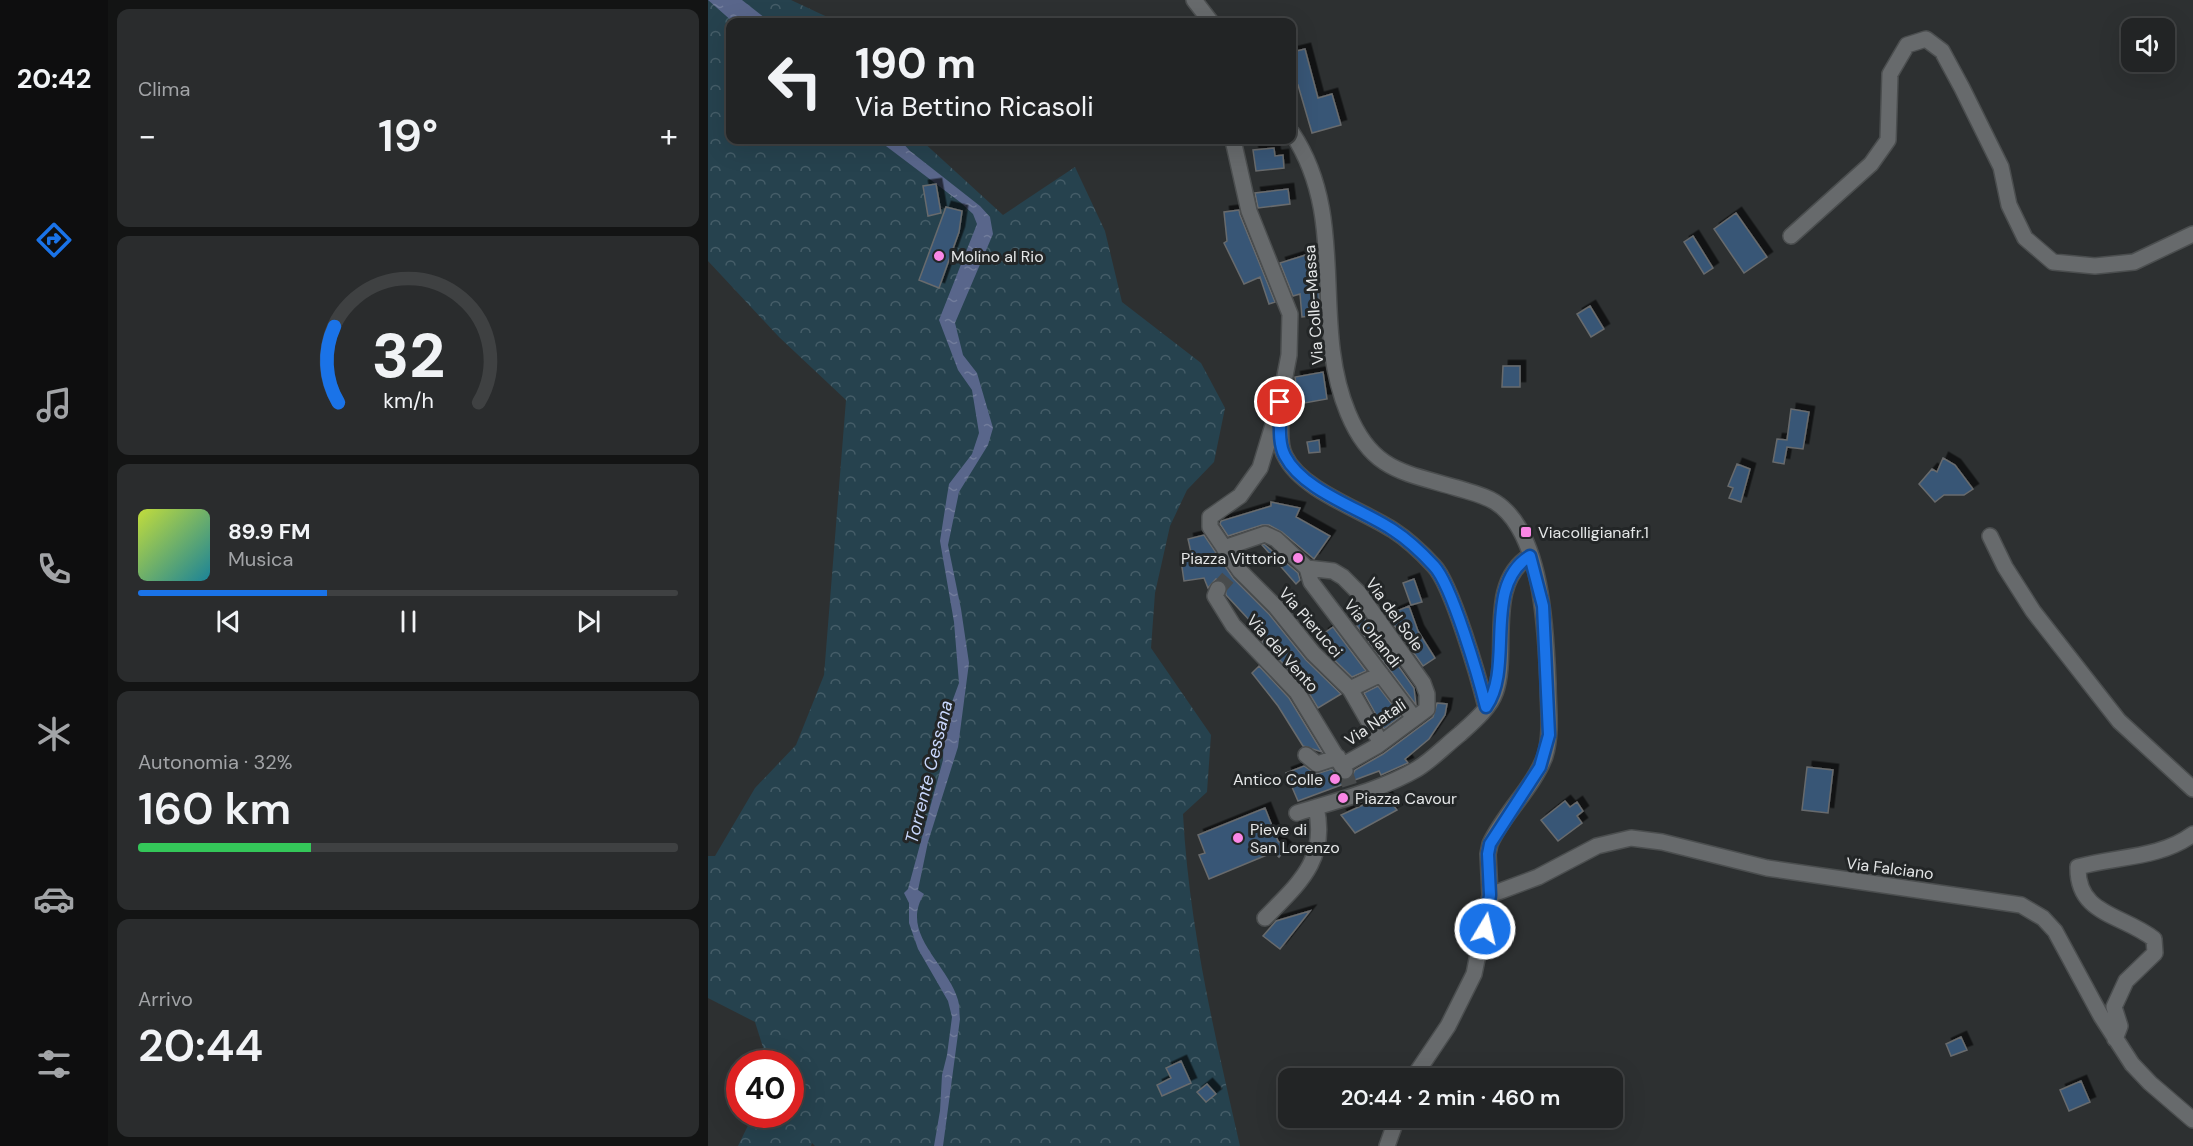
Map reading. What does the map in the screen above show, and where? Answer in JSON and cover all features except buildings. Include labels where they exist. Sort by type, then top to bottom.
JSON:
[{"type":"street","points":[[1194,0],[1207,18]]},
{"type":"street","points":[[1791,236],[1871,164],[1888,140],[1890,74],[1907,45],[1926,39],[1942,51],[1962,88],[2001,167],[2009,205],[2025,238],[2053,262],[2095,266],[2134,262],[2193,234]]},
{"type":"street","name":"Via Colle-Massa","points":[[1296,142],[1319,192],[1327,239],[1331,343],[1335,373],[1348,413],[1363,443],[1374,456],[1390,467],[1495,502],[1513,520],[1530,556],[1543,606],[1549,735],[1540,767],[1490,844],[1488,854],[1490,895],[1480,952],[1465,995],[1419,1068]]},
{"type":"street","points":[[1234,144],[1249,212],[1290,314],[1288,367],[1280,402],[1281,442],[1285,456],[1294,470],[1321,490],[1395,531],[1436,568],[1470,652],[1486,707]]},
{"type":"street","name":"Via Pierucci","points":[[1280,402],[1260,468],[1240,495],[1210,517],[1210,527],[1235,570],[1276,607],[1313,653],[1350,688],[1381,743]]},
{"type":"street","name":"Via Orlandi","points":[[1224,548],[1265,534],[1278,540],[1307,568],[1311,582],[1381,674],[1420,713]]},
{"type":"street","points":[[1989,536],[2005,567],[2033,611],[2119,721],[2193,789]]},
{"type":"street","points":[[1297,813],[1386,784],[1419,768],[1468,726],[1486,707],[1496,691],[1501,615],[1507,587],[1521,561],[1530,556]]},
{"type":"street","name":"Via del Sole","points":[[1307,568],[1333,571],[1343,577],[1359,593],[1423,683],[1427,694],[1420,713]]},
{"type":"street","name":"Via del Vento","points":[[1218,590],[1215,596],[1233,625],[1297,692],[1342,764]]},
{"type":"street","points":[[1350,688],[1381,674]]},
{"type":"street","name":"Via Natali","points":[[1306,755],[1317,764],[1342,764],[1381,743],[1420,713]]},
{"type":"street","points":[[1265,918],[1305,877],[1316,854],[1319,846],[1320,823],[1316,807]]},
{"type":"street","points":[[2115,1039],[2120,1026],[2114,1007],[2126,981],[2155,953],[2154,939],[2138,926],[2086,901],[2078,883],[2078,867],[2142,856],[2182,842],[2193,834]]},
{"type":"street","name":"Via Falciano","points":[[1490,895],[1538,877],[1597,846],[1631,838],[1662,842],[1767,868],[2014,903],[2036,913],[2055,931],[2115,1039],[2150,1083],[2193,1120]]},
{"type":"street","points":[[1387,1146],[1393,1128]]},
{"type":"green space","points":[[708,0],[791,0],[829,18],[726,18],[726,144],[925,144],[1003,215],[1075,167],[1105,231],[1122,302],[1201,363],[1225,408],[1214,462],[1187,490],[1170,526],[1155,593],[1151,648],[1211,735],[1207,792],[1183,814],[1191,898],[1204,981],[1240,1146],[815,1146],[812,1143],[811,1146],[738,1146],[747,1128],[804,1128],[804,1050],[764,1050],[755,1022],[708,998],[708,856],[715,856],[755,788],[796,745],[824,675],[846,400],[779,337],[708,261]]},
{"type":"water","points":[[708,0],[742,0],[765,18],[728,18]]},
{"type":"water","points":[[883,144],[904,144],[980,206],[990,217],[993,234],[955,323],[963,355],[977,373],[993,428],[988,445],[959,492],[948,545],[969,663],[958,747],[928,842],[918,890],[924,894],[918,909],[917,922],[921,936],[953,987],[958,1000],[960,1019],[943,1146],[934,1146],[940,1111],[942,1075],[952,1017],[948,1001],[918,949],[909,923],[909,903],[904,893],[908,889],[943,760],[944,724],[959,683],[954,622],[940,541],[949,484],[972,454],[979,433],[972,390],[958,370],[939,320],[977,224],[973,214]]},
{"type":"tunnel","points":[[1218,589],[1232,573]]},
{"type":"tunnel","points":[[1345,771],[1353,796]]},
{"type":"place","name":"Molino al Rio","points":[[939,256]]},
{"type":"place","name":"Viacolligianafr.1","points":[[1526,532]]},
{"type":"place","name":"Piazza Vittorio","points":[[1298,558]]},
{"type":"place","name":"Antico Colle","points":[[1335,779]]},
{"type":"place","name":"Piazza Cavour","points":[[1343,798]]},
{"type":"place","name":"Pieve di San Lorenzo","points":[[1238,838]]},
{"type":"route","points":[[1280,402],[1281,442],[1285,456],[1294,470],[1321,490],[1395,531],[1436,568],[1470,652],[1486,707],[1496,691],[1501,615],[1507,587],[1521,561],[1530,556],[1541,591],[1543,606],[1549,735],[1540,767],[1498,827],[1490,844],[1488,854],[1490,895],[1485,929]]},
{"type":"water label","name":"Torrente Cessana","points":[[929,772]]}]
